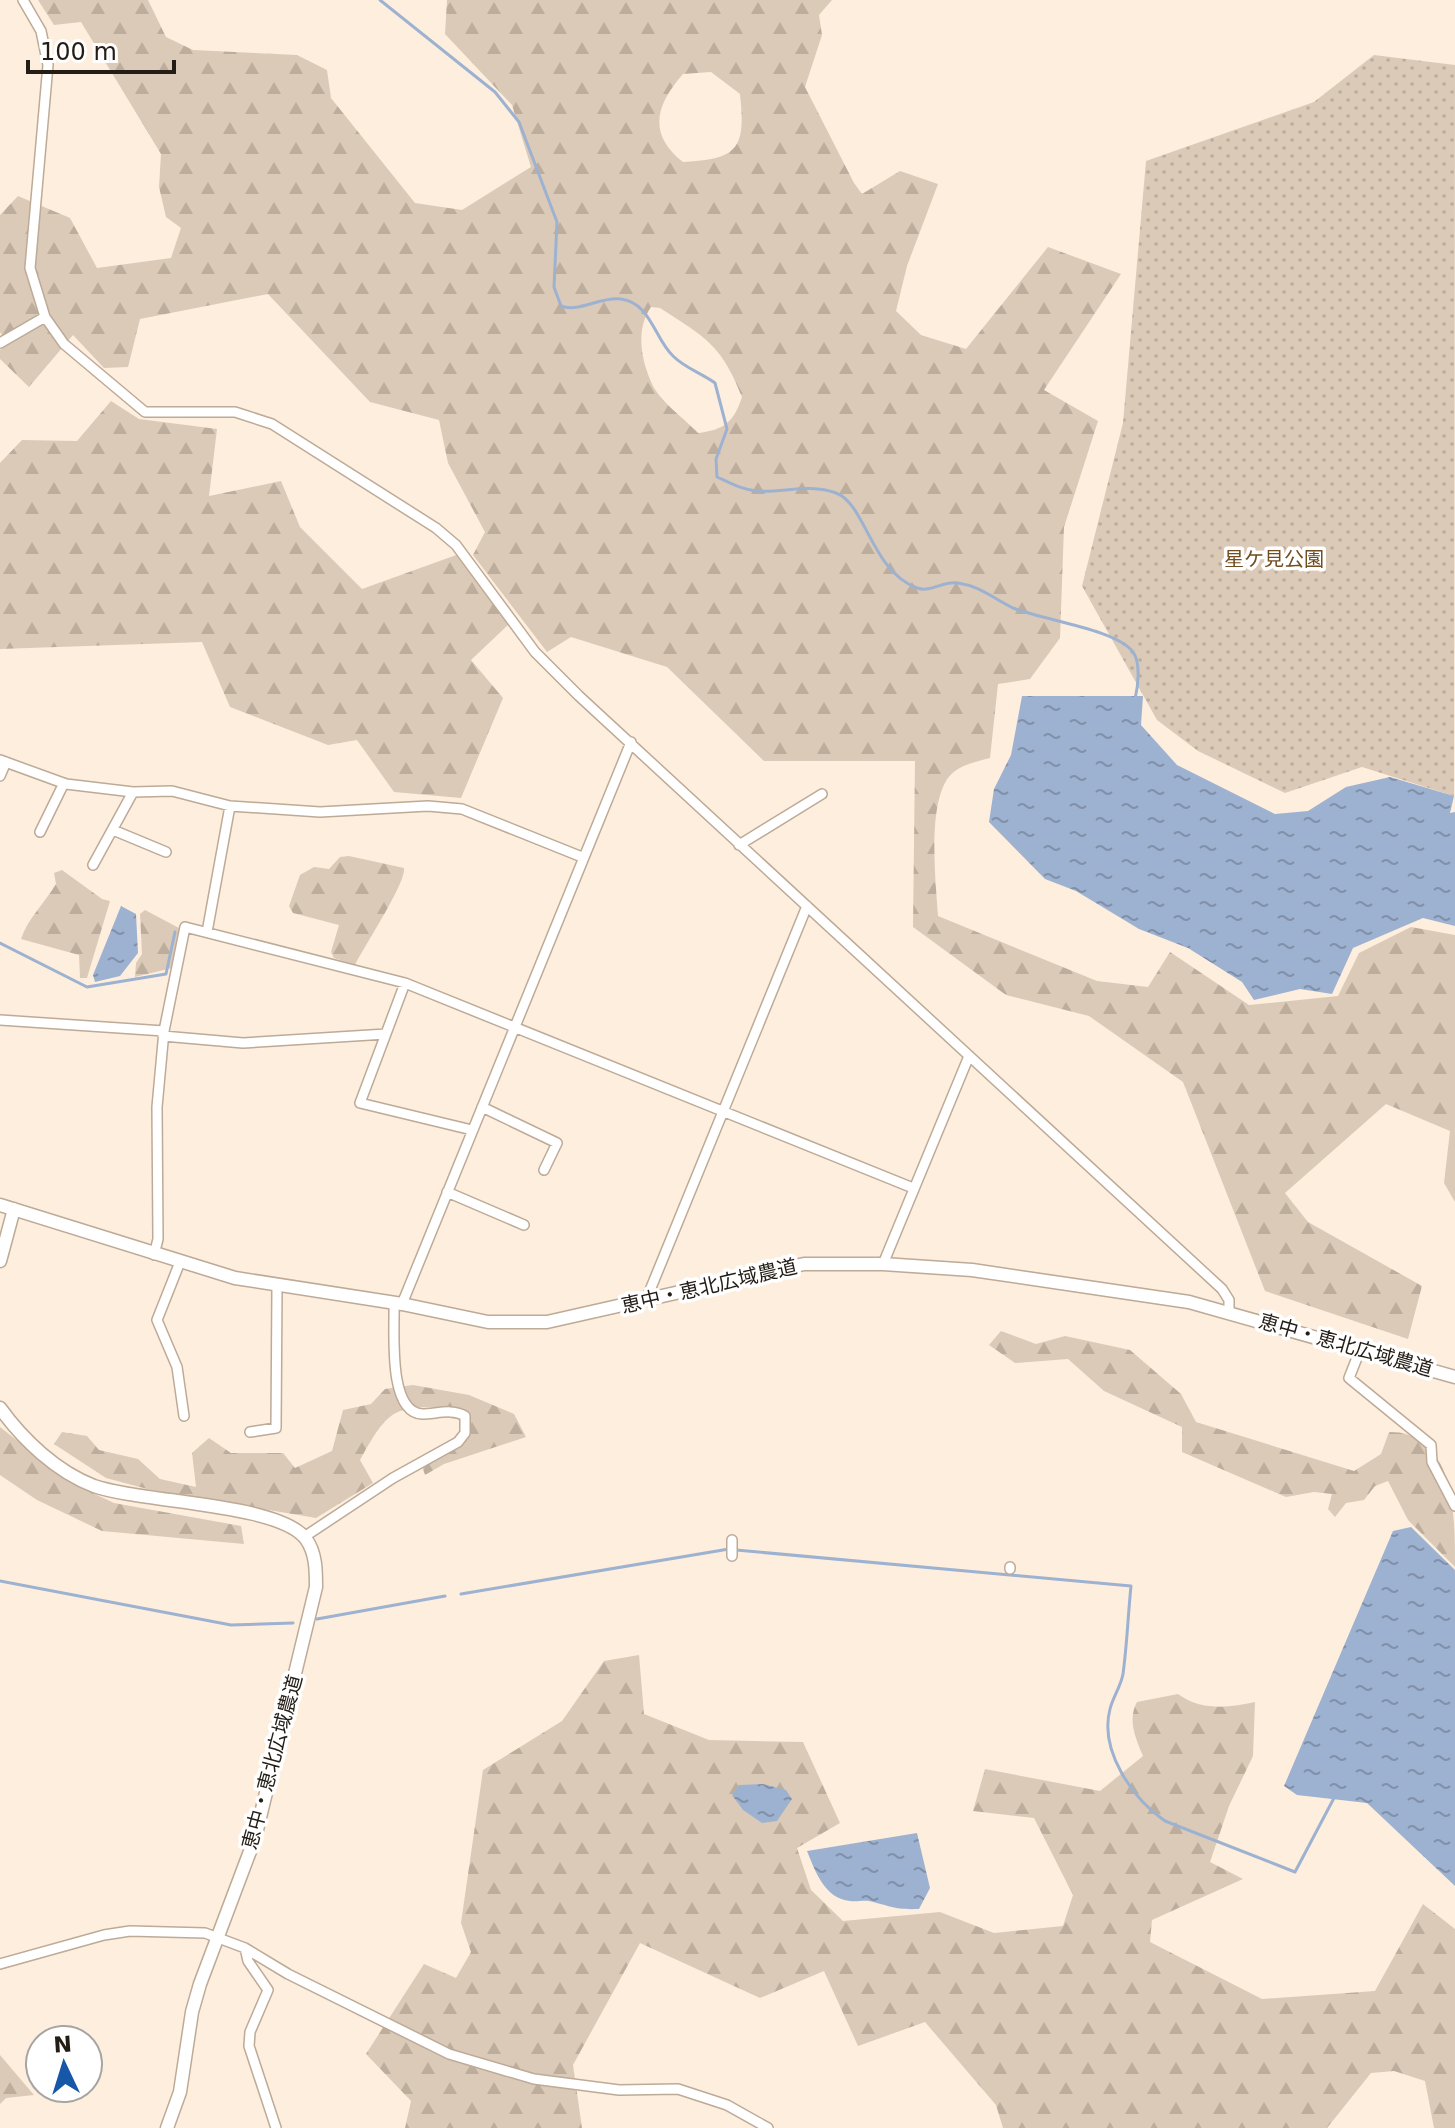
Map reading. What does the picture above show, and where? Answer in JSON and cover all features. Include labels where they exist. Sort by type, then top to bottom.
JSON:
[{"type":"street","points":[[23,0],[41,31],[48,65],[30,268],[45,317],[64,344],[145,412],[235,412],[272,424],[436,528],[456,545],[535,652],[739,845],[1222,1289],[1229,1300],[1229,1311]]},
{"type":"street","points":[[0,343],[45,317]]},
{"type":"street","points":[[0,1408],[29,1442],[64,1471],[91,1485],[156,1501],[268,1517],[284,1522],[304,1537],[393,1478],[458,1442],[465,1433],[465,1416],[458,1412],[420,1414],[411,1411],[399,1398],[398,1303],[447,1192],[631,742]]},
{"type":"street","points":[[0,776],[3,761],[64,783],[100,791],[172,791],[230,806],[320,812],[428,806],[462,809],[582,857]]},
{"type":"street","points":[[40,832],[64,783]]},
{"type":"street","points":[[93,865],[133,792]]},
{"type":"street","points":[[739,845],[822,794]]},
{"type":"street","points":[[207,932],[230,806]]},
{"type":"street","points":[[113,830],[166,852]]},
{"type":"street","points":[[646,1300],[807,906]]},
{"type":"street","points":[[154,1255],[158,1239],[157,1107],[164,1034],[185,927],[405,983],[913,1188]]},
{"type":"street","points":[[405,983],[360,1103],[472,1130]]},
{"type":"street","points":[[0,1020],[243,1043],[386,1034]]},
{"type":"street","points":[[883,1264],[969,1056]]},
{"type":"street","points":[[482,1107],[557,1143],[544,1170]]},
{"type":"street","points":[[447,1192],[524,1225]]},
{"type":"street","name":"恵中・恵北広域農道","points":[[0,1205],[154,1255],[277,1287],[398,1303],[488,1322],[527,1325],[804,1264],[883,1264],[999,1273],[1229,1311],[1455,1377]]},
{"type":"street","points":[[0,1261],[14,1209]]},
{"type":"street","points":[[180,1262],[157,1320],[177,1367],[184,1416]]},
{"type":"street","points":[[250,1432],[276,1428],[277,1287]]},
{"type":"street","points":[[1360,1350],[1349,1378],[1431,1445],[1432,1462],[1455,1506]]},
{"type":"street","name":"恵中・恵北広域農道","points":[[167,2128],[180,2092],[192,2012],[255,1838],[316,1587],[315,1558],[304,1537]]},
{"type":"street","points":[[732,1541],[732,1556]]},
{"type":"street","points":[[0,1964],[104,1935],[130,1931],[205,1933],[245,1948],[339,2000],[472,2062],[507,2073],[591,2087],[678,2089],[727,2105],[768,2128]]},
{"type":"street","points":[[245,1948],[248,1961],[268,1990],[250,2032],[249,2046],[276,2128]]},
{"type":"green space","points":[[38,0],[148,0],[166,37],[193,50],[297,55],[327,70],[331,98],[415,203],[462,210],[531,167],[512,105],[445,34],[447,0],[832,0],[819,15],[822,35],[805,87],[854,183],[862,194],[900,171],[938,184],[907,266],[896,311],[921,335],[966,349],[1048,247],[1121,274],[1044,390],[1098,421],[1064,527],[1060,638],[1030,679],[998,684],[990,758],[955,771],[946,782],[939,798],[934,839],[938,916],[1097,981],[1148,987],[1170,952],[1249,1005],[1338,996],[1359,953],[1411,927],[1455,935],[1455,1202],[1444,1183],[1450,1131],[1386,1104],[1285,1193],[1308,1222],[1422,1286],[1408,1339],[1265,1291],[1183,1082],[1089,1016],[1006,995],[913,927],[915,761],[764,761],[667,667],[571,637],[547,652],[473,555],[485,532],[448,463],[439,420],[370,402],[268,294],[140,319],[128,367],[104,368],[73,335],[29,387],[0,359],[0,350],[7,344],[0,332],[0,215],[18,196],[70,218],[97,268],[171,258],[181,228],[166,217],[159,187],[161,154],[81,22],[54,25]],"holes":[[[711,72],[740,94],[742,113],[739,139],[727,154],[683,162],[664,141],[659,120],[661,109],[683,74]],[[651,307],[660,308],[701,335],[727,365],[742,397],[731,419],[721,427],[698,433],[653,386],[645,366],[641,336]]]},
{"type":"green space","name":"星ケ見公園","points":[[1374,55],[1455,65],[1454,796],[1362,767],[1285,793],[1198,751],[1157,720],[1082,586],[1123,423],[1146,161],[1314,102]]},
{"type":"green space","points":[[111,401],[139,419],[217,429],[209,496],[281,481],[300,527],[362,589],[459,554],[509,624],[471,660],[503,698],[461,798],[394,792],[357,740],[328,745],[230,707],[202,642],[0,649],[0,463],[22,440],[77,441]]},
{"type":"green space","points":[[349,856],[404,868],[392,900],[355,965],[334,958],[331,952],[339,925],[293,913],[289,906],[300,875],[314,867],[329,869],[340,857]]},
{"type":"green space","points":[[62,870],[102,899],[110,901],[87,978],[80,978],[79,955],[21,939],[56,884],[54,873]]},
{"type":"green space","points":[[145,910],[179,928],[172,968],[135,977],[136,963],[142,954],[140,914]]},
{"type":"green space","points":[[1001,1331],[1036,1344],[1065,1336],[1130,1350],[1181,1394],[1196,1422],[1354,1471],[1381,1454],[1389,1432],[1415,1438],[1434,1454],[1447,1482],[1453,1515],[1455,1567],[1408,1520],[1388,1481],[1375,1486],[1364,1500],[1346,1503],[1335,1517],[1328,1509],[1332,1494],[1314,1492],[1286,1497],[1182,1452],[1182,1427],[1104,1391],[1068,1359],[1015,1363],[989,1345]]},
{"type":"green space","points":[[413,1385],[469,1395],[514,1414],[526,1437],[444,1464],[425,1475],[422,1466],[468,1439],[470,1420],[460,1409],[423,1407],[398,1412],[380,1427],[360,1460],[373,1483],[316,1518],[151,1490],[106,1478],[54,1444],[62,1432],[87,1436],[99,1450],[138,1459],[160,1479],[196,1487],[192,1453],[209,1438],[231,1453],[283,1453],[295,1468],[332,1451],[343,1410],[371,1404],[385,1389]]},
{"type":"green space","points":[[0,1427],[71,1483],[114,1503],[241,1526],[244,1544],[102,1531],[37,1500],[0,1475]]},
{"type":"green space","points":[[639,1655],[644,1714],[709,1740],[803,1742],[840,1823],[797,1848],[811,1890],[843,1921],[940,1912],[994,1933],[1063,1926],[1073,1895],[1034,1818],[973,1811],[985,1769],[1100,1791],[1143,1756],[1133,1723],[1137,1702],[1178,1694],[1196,1703],[1215,1707],[1255,1702],[1253,1756],[1229,1806],[1210,1862],[1243,1879],[1152,1920],[1150,1942],[1262,1999],[1375,1991],[1423,1904],[1455,1929],[1455,2128],[1434,2128],[1425,2081],[1394,2071],[1371,2073],[1327,2128],[1003,2128],[996,2105],[925,2022],[858,2046],[824,1971],[760,1998],[640,1943],[573,2065],[582,2128],[405,2128],[411,2101],[366,2054],[424,1964],[456,1978],[471,1952],[461,1923],[483,1770],[562,1721],[604,1661]]},
{"type":"green space","points":[[0,2055],[24,2083],[24,2096],[6,2098],[0,2104]]},
{"type":"water","points":[[1022,696],[1143,696],[1141,725],[1177,765],[1275,814],[1308,811],[1346,787],[1390,777],[1454,796],[1450,813],[1455,812],[1455,926],[1423,918],[1353,948],[1332,994],[1300,989],[1254,1000],[1242,982],[1188,948],[1139,929],[1076,891],[1045,879],[989,822],[994,789],[1011,755]]},
{"type":"water","points":[[121,906],[136,914],[138,953],[120,976],[95,982],[93,975]]},
{"type":"water","points":[[1411,1527],[1455,1570],[1455,1886],[1367,1803],[1297,1795],[1284,1786],[1393,1531]]},
{"type":"water","points":[[763,1784],[786,1790],[792,1799],[777,1821],[762,1823],[743,1810],[732,1795],[739,1785]]},
{"type":"water","points":[[917,1833],[930,1888],[919,1909],[841,1899],[822,1883],[807,1851]]},
{"type":"waterway","points":[[380,0],[495,92],[519,122],[557,222],[554,287],[561,306],[568,308],[613,299],[631,302],[646,314],[673,356],[715,383],[727,429],[716,459],[717,477],[752,490],[816,489],[836,493],[855,510],[889,568],[917,588],[927,589],[948,583],[966,585],[1013,608],[1111,637],[1133,652],[1137,662],[1135,699]]},
{"type":"waterway","points":[[0,943],[87,987],[166,974],[175,932]]},
{"type":"waterway","points":[[461,1594],[729,1549]]},
{"type":"waterway","points":[[736,1550],[1131,1586],[1123,1674],[1110,1709],[1108,1725],[1114,1757],[1141,1800],[1165,1821],[1295,1872],[1334,1798]]},
{"type":"waterway","points":[[0,1581],[231,1625],[293,1623]]},
{"type":"waterway","points":[[317,1619],[445,1596]]}]
